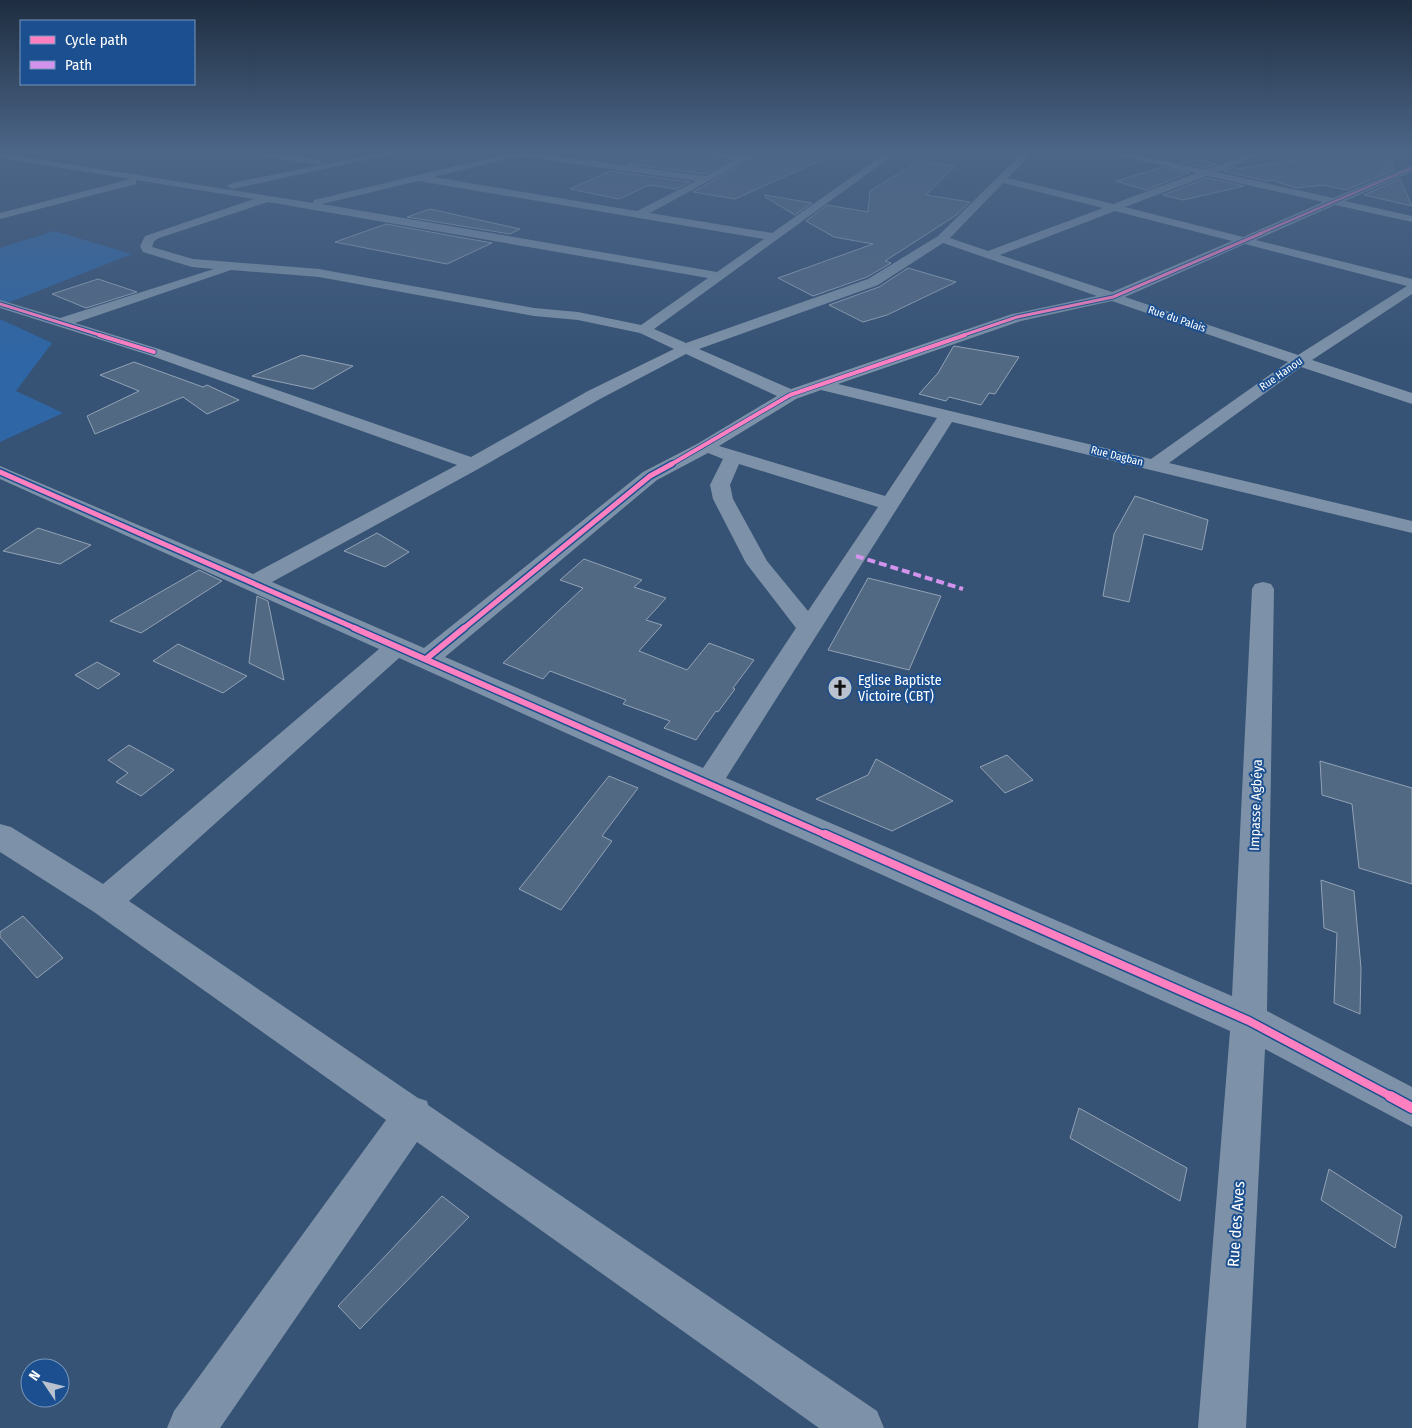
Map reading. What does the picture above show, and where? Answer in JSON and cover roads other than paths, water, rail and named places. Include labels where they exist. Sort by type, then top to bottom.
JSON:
[{"type":"street","points":[[204,220],[155,236],[149,240],[146,246],[147,250],[192,263],[319,273],[534,312],[578,316],[644,330],[790,394]]},
{"type":"street","points":[[396,220],[718,276]]},
{"type":"street","points":[[666,220],[773,237]]},
{"type":"street","points":[[644,330],[798,220]]},
{"type":"street","points":[[253,583],[473,464],[594,395],[687,348],[873,282],[942,239],[961,220]]},
{"type":"street","points":[[988,255],[1081,220]]},
{"type":"street","points":[[1164,220],[1412,283]]},
{"type":"street","points":[[426,659],[650,476],[704,448],[790,394],[822,385],[1017,316],[1113,297],[1293,220]]},
{"type":"street","name":"Rue du Palais","points":[[942,239],[1412,399]]},
{"type":"street","points":[[59,323],[232,266]]},
{"type":"street","name":"Rue Hanou","points":[[1154,465],[1299,360],[1412,288]]},
{"type":"street","points":[[0,304],[154,352],[473,464]]},
{"type":"street","name":"Rue Dagban","points":[[822,385],[1412,527]]},
{"type":"street","points":[[708,784],[948,415]]},
{"type":"street","points":[[704,448],[890,504]]},
{"type":"street","points":[[733,457],[720,485],[723,499],[758,563],[809,628]]},
{"type":"street","points":[[0,472],[1249,1021],[1412,1108]]},
{"type":"street","name":"Impasse Agbéya","points":[[1249,1021],[1262,589]]},
{"type":"street","points":[[105,902],[396,647]]},
{"type":"street","points":[[0,836],[105,902],[860,1428]]},
{"type":"street","name":"Rue des Aves","points":[[1222,1428],[1249,1021]]},
{"type":"street","points":[[191,1428],[413,1115]]},
{"type":"place","name":"Eglise Baptiste Victoire (CBT)","points":[[840,688]]}]
